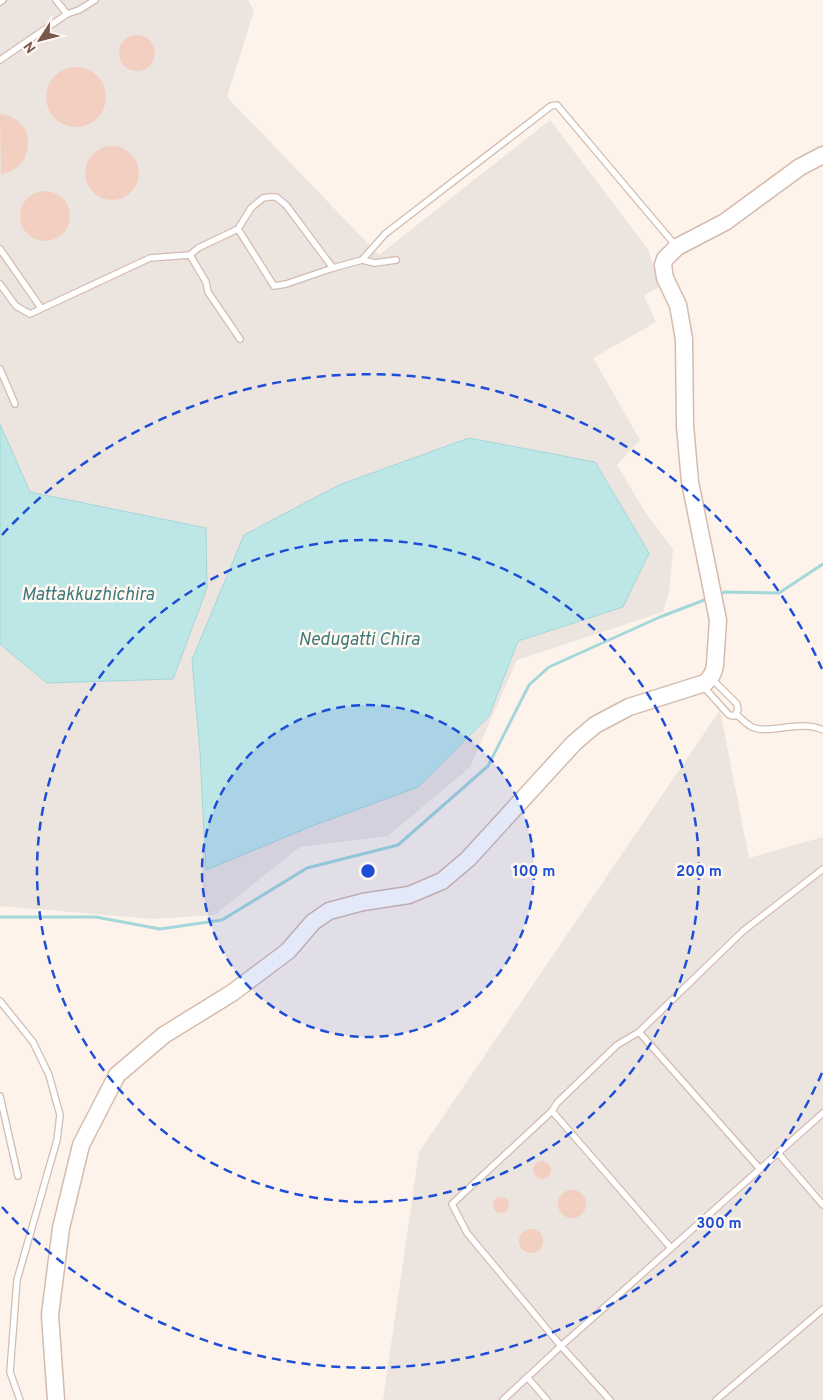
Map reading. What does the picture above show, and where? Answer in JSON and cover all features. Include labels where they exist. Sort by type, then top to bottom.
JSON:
[{"type":"main road","points":[[56,1400],[50,1315],[61,1228],[81,1145],[117,1075],[164,1035],[232,993],[288,951],[313,922],[329,910],[363,902],[409,895],[442,882],[468,859],[574,743],[595,725],[629,708],[706,681],[714,672],[718,620],[690,482],[685,426],[684,339],[678,306],[663,270],[665,259],[677,247],[725,222],[800,167],[823,155]]},
{"type":"lane","points":[[56,0],[67,14]]},
{"type":"lane","points":[[0,60],[67,14],[79,10],[95,0]]},
{"type":"lane","points":[[362,260],[385,234],[550,106],[557,106],[677,247]]},
{"type":"lane","points":[[0,284],[16,306],[30,314],[150,258],[190,255],[198,248],[238,229],[257,202],[263,198],[276,197],[286,205],[333,268]]},
{"type":"lane","points":[[238,229],[274,286],[362,260],[375,263],[396,260]]},
{"type":"lane","points":[[0,249],[42,308]]},
{"type":"lane","points":[[190,255],[206,282],[208,292],[240,339]]},
{"type":"lane","points":[[0,369],[16,404]]},
{"type":"lane","points":[[706,681],[729,715],[734,716],[736,714]]},
{"type":"lane","points":[[706,681],[737,704],[738,710],[736,714]]},
{"type":"lane","points":[[736,714],[750,726],[758,729],[806,726],[823,730]]},
{"type":"lane","points":[[610,1400],[561,1346],[466,1233],[452,1204],[552,1111],[557,1103],[617,1046],[639,1032],[743,931],[823,869]]},
{"type":"lane","points":[[0,1002],[34,1042],[49,1074],[60,1115],[57,1140],[17,1280],[10,1372],[20,1400]]},
{"type":"lane","points":[[639,1032],[760,1169]]},
{"type":"lane","points":[[0,1096],[18,1176]]},
{"type":"lane","points":[[552,1111],[671,1248]]},
{"type":"lane","points":[[502,1400],[823,1113]]},
{"type":"lane","points":[[778,1153],[823,1205]]},
{"type":"lane","points":[[716,1400],[823,1309]]},
{"type":"lane","points":[[527,1377],[547,1400]]},
{"type":"shaded area","points":[[0,0],[248,0],[254,11],[227,97],[379,255],[550,120],[648,249],[660,286],[644,296],[656,322],[593,358],[640,440],[617,465],[645,512],[673,549],[669,592],[663,612],[517,660],[470,767],[388,836],[300,847],[215,915],[154,919],[0,906]]},
{"type":"shaded area","points":[[720,710],[749,858],[823,837],[823,1400],[383,1400],[419,1152]]},
{"type":"water","name":"Mattakkuzhichira","points":[[0,424],[30,492],[206,528],[207,588],[173,679],[47,683],[0,644]]},
{"type":"water","name":"Nedugatti Chira","points":[[469,438],[595,462],[649,553],[623,607],[518,641],[489,716],[418,787],[312,826],[206,870],[200,752],[192,660],[244,535],[339,485]]},
{"type":"building","points":[[137,35],[144,36],[150,40],[154,46],[154,60],[150,66],[144,70],[137,71],[130,70],[124,66],[120,60],[119,53],[120,46],[124,40],[130,36]]},
{"type":"building","points":[[76,67],[93,72],[101,80],[106,97],[101,114],[93,122],[76,127],[59,122],[51,114],[46,97],[51,80],[59,72]]},
{"type":"building","points":[[0,114],[10,116],[18,121],[25,129],[28,138],[25,158],[19,166],[1,174]]},
{"type":"building","points":[[112,146],[122,148],[131,154],[137,163],[139,173],[137,183],[131,192],[122,198],[112,200],[102,198],[93,192],[87,183],[85,173],[87,163],[93,154],[102,148]]},
{"type":"building","points":[[45,191],[59,195],[66,202],[70,216],[66,230],[59,237],[45,241],[31,237],[24,230],[20,216],[24,202],[31,195]]},
{"type":"building","points":[[538,1161],[546,1161],[551,1166],[549,1177],[538,1179],[533,1174],[533,1166]]},
{"type":"building","points":[[572,1190],[582,1194],[586,1204],[582,1214],[572,1218],[562,1214],[558,1204],[562,1194]]},
{"type":"building","points":[[501,1197],[509,1205],[501,1213],[493,1205]]},
{"type":"building","points":[[531,1229],[540,1232],[543,1241],[540,1250],[531,1253],[522,1250],[519,1241],[522,1232]]},
{"type":"waterway","points":[[718,595],[725,592],[779,593],[823,564]]},
{"type":"waterway","points":[[0,917],[96,917],[160,929],[222,920],[307,868],[398,845],[488,766],[529,685],[549,667],[660,617],[707,599]]}]
